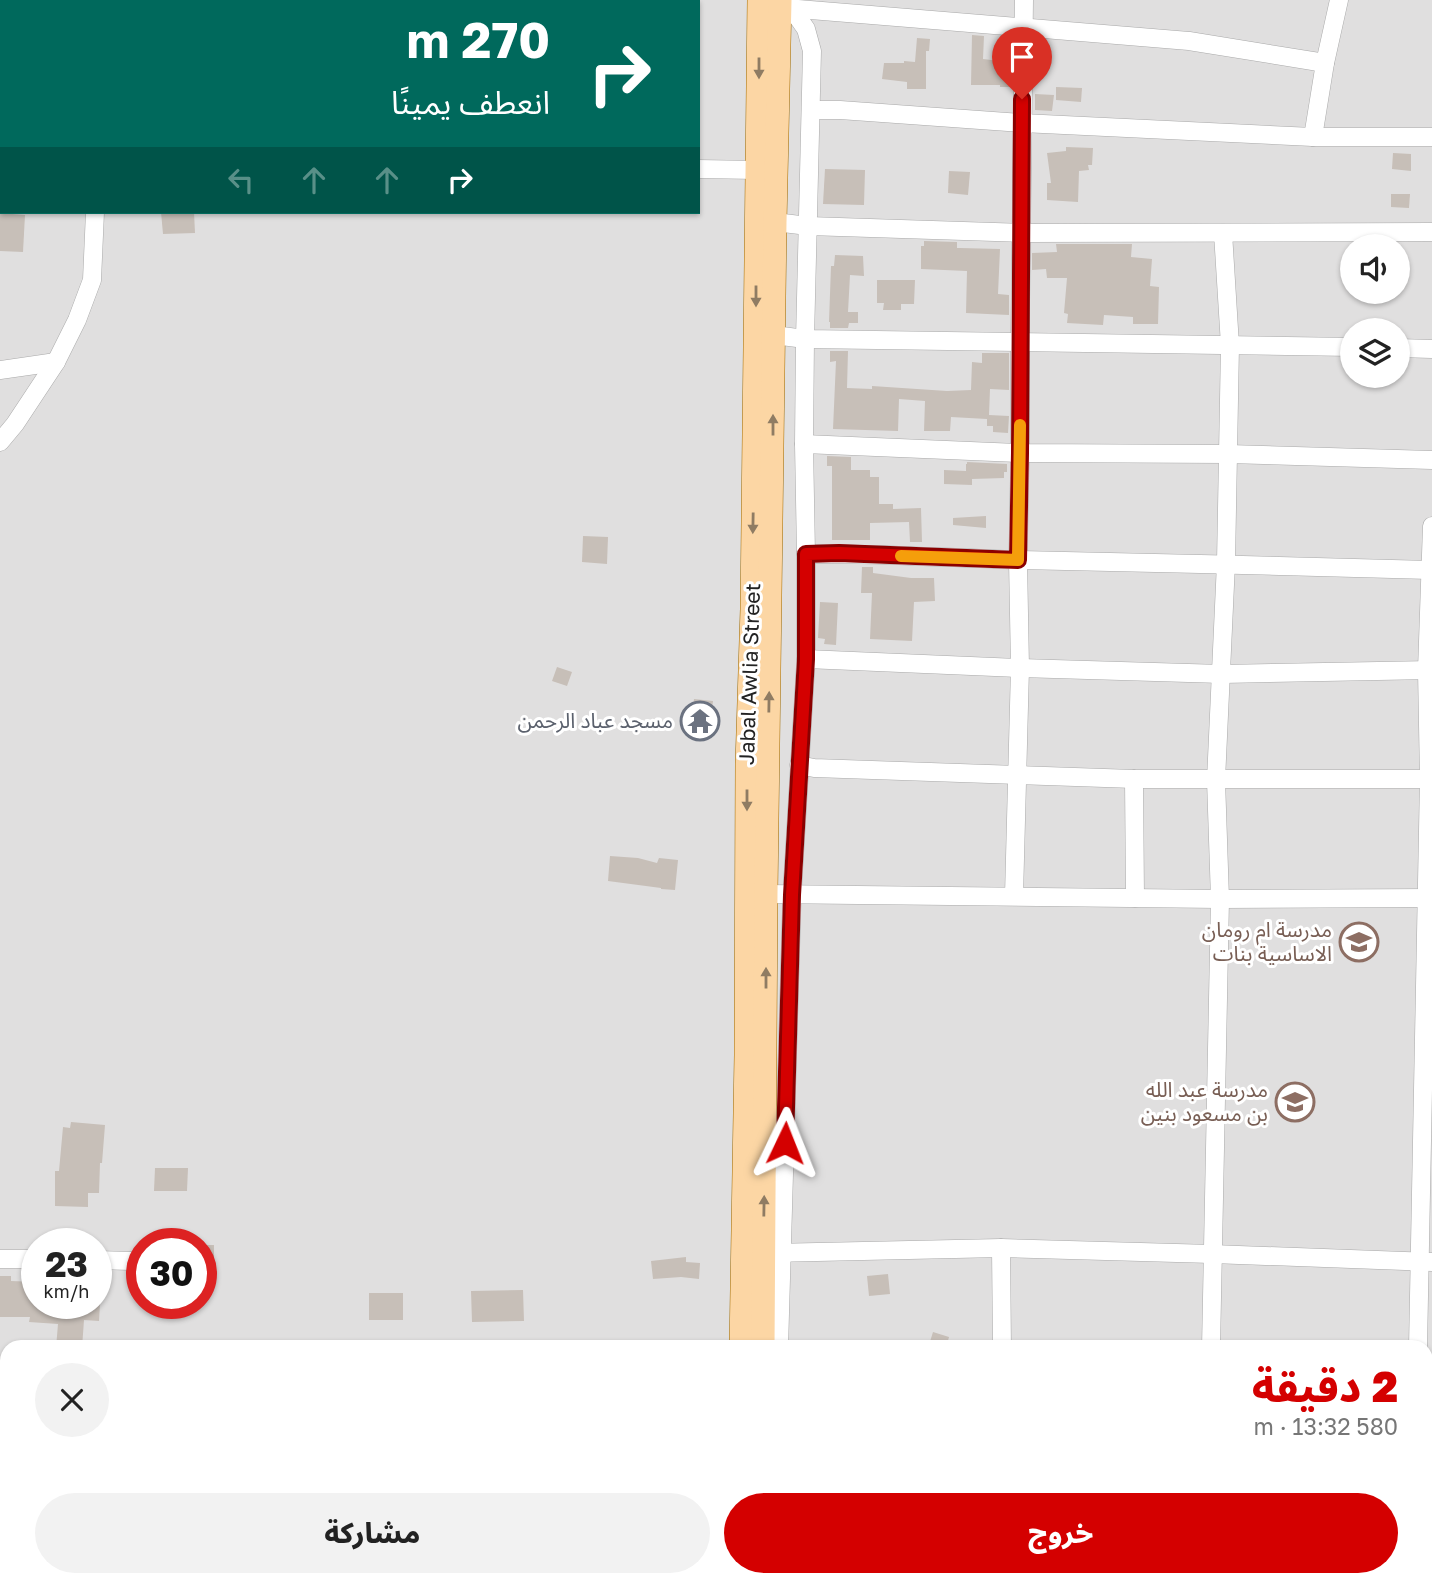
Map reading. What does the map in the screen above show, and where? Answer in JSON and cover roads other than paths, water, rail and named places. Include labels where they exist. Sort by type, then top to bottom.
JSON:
[{"type":"main road","name":"Jabal Awlia Street","points":[[741,1340],[757,170],[778,4]]},
{"type":"main road","name":"Jabal Awlia Street","points":[[764,1340],[773,1253],[766,894],[778,4]]},
{"type":"street","points":[[1014,896],[1020,668],[1018,560],[1024,0]]},
{"type":"street","points":[[1313,137],[1339,0]]},
{"type":"street","points":[[778,4],[1189,41],[1325,63]]},
{"type":"street","points":[[778,4],[806,29],[812,51],[805,339],[806,659],[773,1253],[778,1340]]},
{"type":"street","points":[[811,110],[1313,137],[1432,137]]},
{"type":"street","points":[[700,169],[757,170]]},
{"type":"street","points":[[0,442],[56,362],[78,320],[92,281],[95,214]]},
{"type":"street","points":[[775,222],[807,226],[1022,233],[1432,232]]},
{"type":"street","points":[[1211,1340],[1220,899],[1216,780],[1226,563],[1230,345],[1223,233]]},
{"type":"street","points":[[774,335],[805,339],[1340,347]]},
{"type":"street","points":[[1410,348],[1432,349]]},
{"type":"street","points":[[0,370],[56,362]]},
{"type":"street","points":[[804,444],[1020,453],[1228,453],[1432,460]]},
{"type":"street","points":[[1419,1340],[1425,1262],[1432,526]]},
{"type":"street","points":[[806,554],[1430,570]]},
{"type":"street","points":[[806,659],[1222,674],[1430,670]]},
{"type":"street","points":[[799,765],[814,768],[1134,779],[1431,779]]},
{"type":"street","points":[[1134,779],[1135,898]]},
{"type":"street","points":[[766,894],[1220,899],[1429,898]]},
{"type":"street","points":[[773,1253],[1001,1248],[1425,1262]]},
{"type":"street","points":[[1001,1248],[1002,1340]]},
{"type":"street","points":[[0,1258],[21,1259]]},
{"type":"place","name":"مسجد عباد الرحمن","points":[[700,721]]},
{"type":"place","name":"مدرسة ام رومان الاساسية بنات","points":[[1359,942]]},
{"type":"place","name":"مدرسة عبد الله بن مسعود بنين","points":[[1295,1102]]}]
